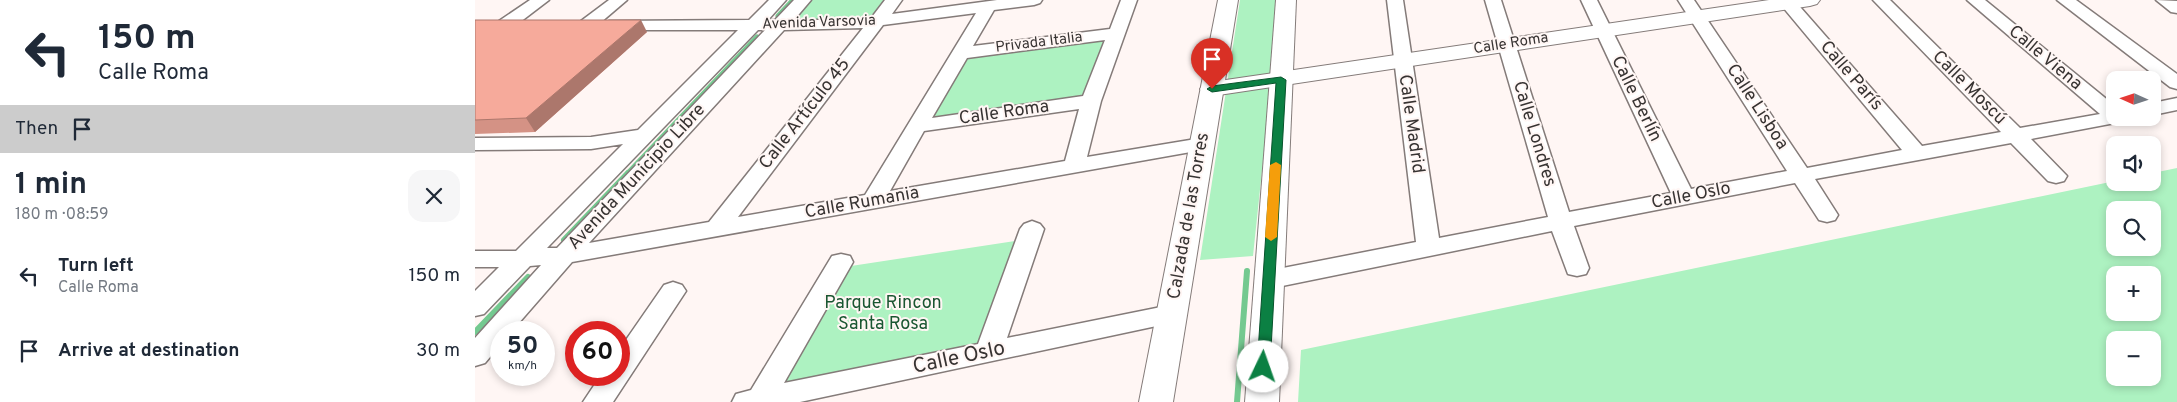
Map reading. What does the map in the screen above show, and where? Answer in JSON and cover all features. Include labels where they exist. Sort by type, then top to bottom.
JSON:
[{"type":"main road","name":"Calzada de las Torres","points":[[1156,402],[1228,0]]},
{"type":"main road","points":[[1261,402],[1287,0]]},
{"type":"main road","name":"Calle Roma","points":[[1212,89],[1603,30],[1692,8],[1809,0]]},
{"type":"street","points":[[505,25],[541,0]]},
{"type":"street","points":[[587,25],[619,0]]},
{"type":"street","name":"Avenida Municipio Libre","points":[[475,307],[779,0]]},
{"type":"street","name":"Avenida Municipio Libre","points":[[475,356],[565,255],[803,0]]},
{"type":"street","name":"Calle Artículo 45","points":[[717,228],[894,0]]},
{"type":"street","name":"Avenida Varsovia","points":[[569,25],[848,25],[877,22],[975,5],[1034,0]]},
{"type":"street","points":[[1074,166],[1091,101],[1129,0]]},
{"type":"street","name":"Calle Madrid","points":[[1395,0],[1429,248]]},
{"type":"street","name":"Calle Londres","points":[[1493,0],[1561,222],[1577,268]]},
{"type":"street","name":"Calle Berlín","points":[[1589,0],[1684,197]]},
{"type":"street","name":"Calle Moscú","points":[[1881,0],[2056,176]]},
{"type":"street","name":"Calle Viena","points":[[1975,0],[2106,109]]},
{"type":"street","points":[[2065,0],[2177,83]]},
{"type":"street","points":[[2164,0],[2177,8]]},
{"type":"street","name":"Calle París","points":[[1786,2],[1916,153]]},
{"type":"street","points":[[873,201],[961,52],[975,5]]},
{"type":"street","name":"Calle Lisboa","points":[[1692,8],[1827,215]]},
{"type":"street","points":[[485,26],[532,25]]},
{"type":"street","name":"Privada Italia","points":[[961,52],[1117,33]]},
{"type":"street","name":"Calle Roma","points":[[917,126],[1091,101]]},
{"type":"street","points":[[2161,107],[2177,104]]},
{"type":"street","name":"Calle Oslo","points":[[1269,280],[1684,197],[2106,118]]},
{"type":"street","points":[[475,144],[591,143],[644,135]]},
{"type":"street","name":"Calle Rumania","points":[[475,259],[522,259],[565,255],[1202,144]]},
{"type":"street","points":[[989,351],[1032,229]]},
{"type":"street","points":[[753,401],[841,262]]},
{"type":"street","points":[[630,355],[673,291]]},
{"type":"street","name":"Calle Oslo","points":[[753,401],[1171,314]]},
{"type":"street","points":[[597,402],[608,386]]},
{"type":"green space","points":[[808,0],[888,0],[872,20],[786,23]]},
{"type":"green space","points":[[1240,0],[1277,0],[1271,85],[1253,256],[1200,260]]},
{"type":"green space","points":[[1109,37],[1085,98],[923,119],[962,55]]},
{"type":"green space","points":[[2177,168],[2177,402],[1298,402],[1301,350],[2106,183],[2106,191],[2161,191],[2161,171]]},
{"type":"green space","name":"Parque Rincon Santa Rosa","points":[[1015,241],[979,346],[780,387],[851,266]]},
{"type":"building","points":[[475,20],[641,20],[526,118],[475,120]]},
{"type":"waterway","points":[[778,16],[793,0]]},
{"type":"waterway","points":[[627,174],[757,37]]},
{"type":"waterway","points":[[564,240],[628,173]]},
{"type":"waterway","points":[[1237,402],[1247,271]]},
{"type":"waterway","points":[[475,332],[528,277]]},
{"type":"slow traffic","points":[[1271,237],[1276,165]]},
{"type":"route","points":[[1212,89],[1281,80],[1263,367]]}]
